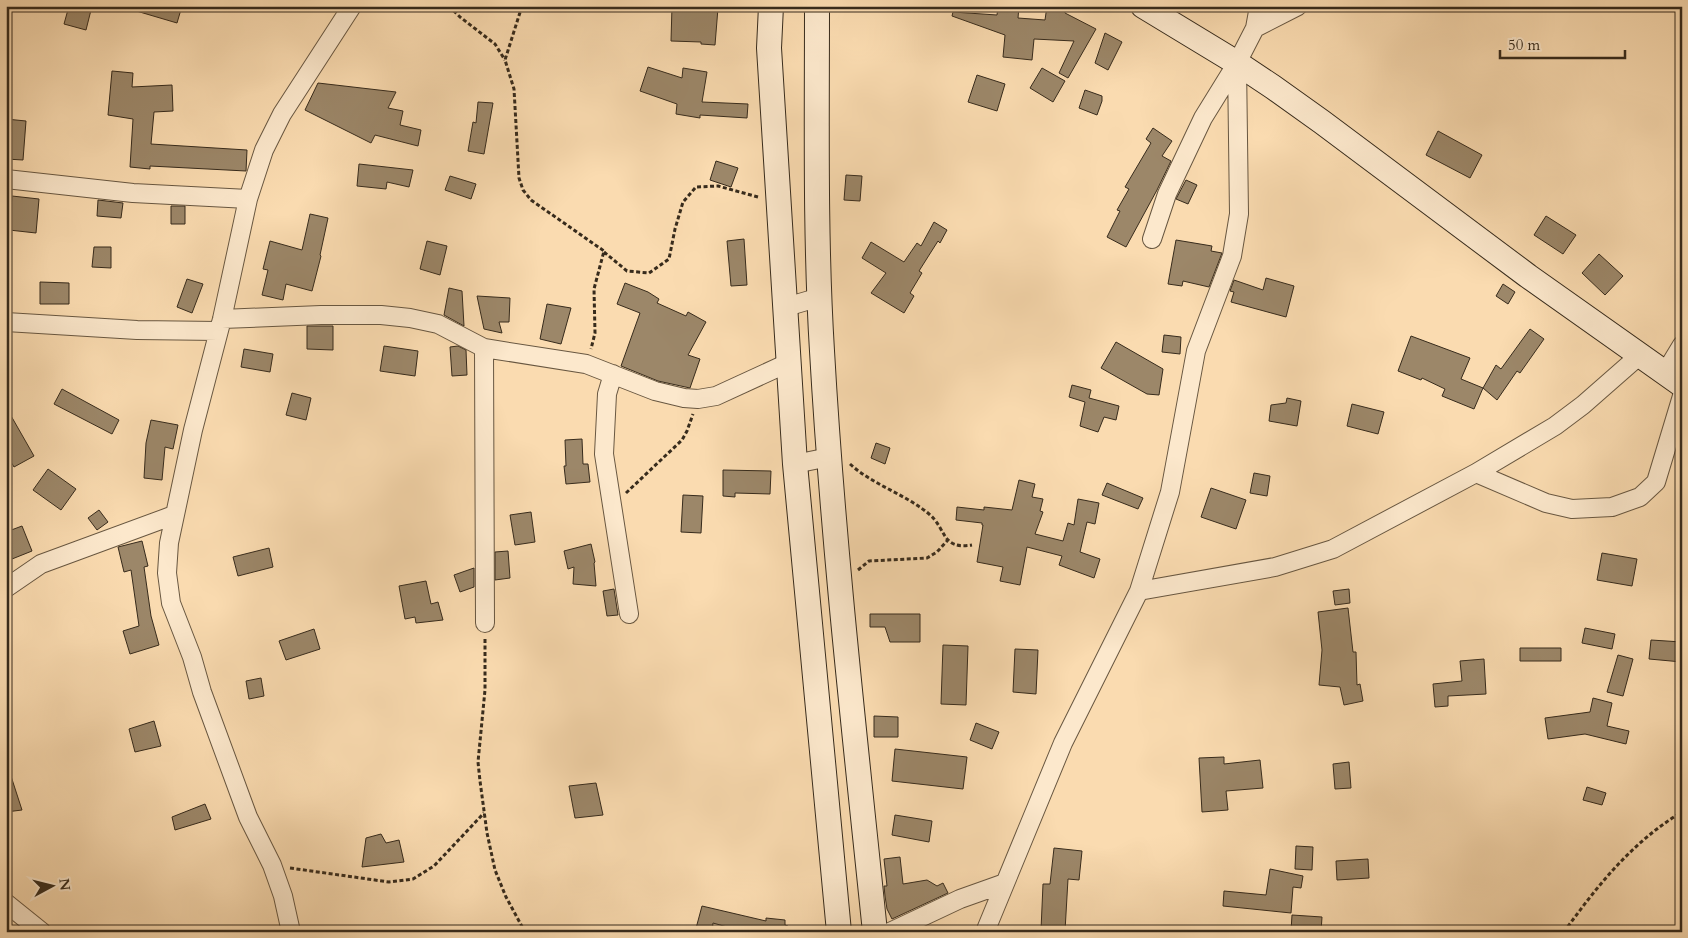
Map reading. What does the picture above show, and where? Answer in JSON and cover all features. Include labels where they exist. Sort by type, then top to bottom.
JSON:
[{"type":"main road","points":[[771,6],[769,48],[795,464],[839,932]]},
{"type":"main road","points":[[817,6],[820,297],[839,460],[832,515],[875,932]]},
{"type":"main road","points":[[1143,6],[1237,63],[1322,122],[1496,252],[1674,379]]},
{"type":"street","points":[[290,932],[283,896],[272,865],[248,817],[171,603],[167,573],[168,543],[248,199],[264,150],[282,114],[305,76],[352,6]]},
{"type":"street","points":[[1152,239],[1167,194],[1203,118],[1237,63],[1255,28],[1259,6]]},
{"type":"street","points":[[1255,28],[1298,6]]},
{"type":"street","points":[[984,932],[1063,743],[1139,591],[1170,492],[1196,351],[1232,256],[1240,214],[1237,63]]},
{"type":"street","points":[[6,179],[133,193],[248,199]]},
{"type":"street","points":[[786,308],[820,297]]},
{"type":"street","points":[[6,322],[137,330],[220,325],[321,315],[381,315],[410,318],[438,324],[484,348],[586,364],[655,391],[684,398],[698,399],[716,396],[790,362]]},
{"type":"street","points":[[1674,379],[1682,345]]},
{"type":"street","points":[[484,348],[485,623]]},
{"type":"street","points":[[1139,591],[1275,567],[1333,549],[1476,472],[1555,426],[1583,406],[1640,354]]},
{"type":"street","points":[[614,374],[607,394],[604,454],[628,614]]},
{"type":"street","points":[[1476,472],[1546,503],[1572,509],[1612,507],[1640,498],[1656,482],[1682,396]]},
{"type":"street","points":[[795,464],[839,460]]},
{"type":"street","points":[[6,588],[41,564],[174,514]]},
{"type":"street","points":[[890,932],[960,899],[1005,883]]},
{"type":"street","points":[[6,903],[42,932]]},
{"type":"path","points":[[449,6],[495,44],[505,60],[514,89],[519,178],[522,190],[531,200],[604,251],[627,271],[649,273],[669,259],[683,202],[696,187],[718,186],[780,203]]},
{"type":"path","points":[[505,60],[522,6]]},
{"type":"path","points":[[586,364],[595,333],[594,289],[604,251]]},
{"type":"path","points":[[612,505],[682,440],[698,399]]},
{"type":"path","points":[[839,460],[914,502],[932,516],[947,540],[959,546],[972,545]]},
{"type":"path","points":[[853,575],[869,561],[927,558],[937,552],[947,540]]},
{"type":"path","points":[[485,623],[486,690],[478,762],[484,812],[495,870],[525,932]]},
{"type":"path","points":[[272,865],[336,876],[389,882],[413,879],[434,866],[484,812]]},
{"type":"path","points":[[1564,932],[1588,898],[1630,852],[1670,819],[1682,812]]},
{"type":"building","points":[[69,6],[92,6],[86,30],[64,24]]},
{"type":"building","points":[[134,6],[182,6],[177,23],[133,10]]},
{"type":"building","points":[[672,6],[718,8],[715,45],[701,44],[701,42],[671,41]]},
{"type":"building","points":[[998,6],[1019,6],[1018,18],[1045,20],[1047,6],[1065,6],[1065,13],[1096,29],[1068,78],[1059,73],[1074,41],[1034,39],[1032,60],[1003,57],[1005,35],[952,16],[953,12],[997,15]]},
{"type":"building","points":[[1105,33],[1122,42],[1108,70],[1095,63]]},
{"type":"building","points":[[648,67],[682,78],[683,68],[707,72],[702,102],[748,104],[747,118],[700,115],[700,118],[676,114],[677,104],[640,91]]},
{"type":"building","points":[[1042,68],[1065,81],[1053,102],[1030,88]]},
{"type":"building","points":[[112,71],[133,73],[132,87],[172,85],[173,111],[154,112],[151,144],[247,150],[246,171],[150,166],[150,169],[130,167],[133,119],[108,115]]},
{"type":"building","points":[[977,75],[1005,84],[997,111],[968,102]]},
{"type":"building","points":[[318,83],[396,92],[388,108],[403,111],[400,125],[421,130],[418,146],[375,135],[371,143],[305,110]]},
{"type":"building","points":[[1085,90],[1102,96],[1097,115],[1079,108]]},
{"type":"building","points":[[478,102],[493,103],[484,154],[468,151],[473,122],[476,123]]},
{"type":"building","points":[[6,119],[26,121],[23,160],[6,159]]},
{"type":"building","points":[[1153,128],[1172,141],[1162,156],[1171,161],[1126,247],[1107,237],[1120,211],[1117,210],[1129,189],[1125,187],[1151,143],[1146,139]]},
{"type":"building","points":[[1438,131],[1482,155],[1470,178],[1426,155]]},
{"type":"building","points":[[716,161],[738,168],[731,187],[710,180]]},
{"type":"building","points":[[359,164],[413,170],[409,187],[387,182],[386,189],[357,186]]},
{"type":"building","points":[[846,175],[862,176],[860,201],[844,200]]},
{"type":"building","points":[[450,176],[476,184],[471,199],[445,190]]},
{"type":"building","points":[[1186,180],[1197,185],[1188,204],[1176,199]]},
{"type":"building","points":[[12,196],[39,199],[36,233],[9,230]]},
{"type":"building","points":[[98,200],[123,203],[121,218],[97,216]]},
{"type":"building","points":[[171,206],[185,206],[185,224],[171,224]]},
{"type":"building","points":[[310,214],[328,218],[312,291],[286,284],[283,300],[262,295],[268,270],[263,269],[270,241],[302,250]]},
{"type":"building","points":[[1546,216],[1576,235],[1563,254],[1534,235]]},
{"type":"building","points":[[934,222],[947,230],[940,243],[938,241],[919,271],[922,273],[910,293],[914,296],[904,313],[871,293],[886,273],[862,258],[871,242],[904,262],[917,243],[921,246]]},
{"type":"building","points":[[744,239],[747,285],[731,286],[727,241]]},
{"type":"building","points":[[1176,240],[1212,246],[1211,251],[1222,253],[1209,287],[1183,281],[1182,286],[1168,284]]},
{"type":"building","points":[[427,241],[447,246],[440,275],[420,269]]},
{"type":"building","points":[[94,247],[111,247],[111,268],[92,267]]},
{"type":"building","points":[[1599,254],[1623,276],[1605,295],[1582,273]]},
{"type":"building","points":[[1266,278],[1294,286],[1286,317],[1231,302],[1234,292],[1230,291],[1234,280],[1263,290]]},
{"type":"building","points":[[187,279],[203,284],[192,313],[177,307]]},
{"type":"building","points":[[40,282],[69,283],[69,304],[40,304]]},
{"type":"building","points":[[625,283],[648,292],[659,299],[657,303],[686,316],[688,312],[706,322],[688,355],[700,359],[690,388],[658,381],[621,366],[640,313],[617,304]]},
{"type":"building","points":[[1503,284],[1515,292],[1508,304],[1496,296]]},
{"type":"building","points":[[449,288],[462,291],[464,326],[444,315]]},
{"type":"building","points":[[477,296],[510,298],[509,322],[499,322],[502,333],[484,329]]},
{"type":"building","points":[[547,304],[571,308],[561,344],[540,339]]},
{"type":"building","points":[[307,326],[333,326],[333,350],[307,349]]},
{"type":"building","points":[[1530,329],[1544,339],[1520,373],[1517,371],[1497,400],[1483,388],[1496,365],[1501,369]]},
{"type":"building","points":[[1164,335],[1181,337],[1180,354],[1162,352]]},
{"type":"building","points":[[1411,336],[1470,358],[1461,379],[1483,388],[1474,409],[1442,396],[1445,389],[1422,378],[1421,380],[1398,371]]},
{"type":"building","points":[[1116,342],[1163,369],[1159,395],[1147,394],[1101,368]]},
{"type":"building","points":[[384,346],[418,351],[415,376],[380,371]]},
{"type":"building","points":[[458,346],[466,350],[467,375],[452,376],[450,347]]},
{"type":"building","points":[[244,349],[273,354],[270,372],[241,367]]},
{"type":"building","points":[[1072,385],[1091,390],[1089,398],[1119,406],[1116,420],[1104,417],[1098,432],[1080,426],[1085,402],[1069,397]]},
{"type":"building","points":[[62,389],[119,420],[112,434],[54,404]]},
{"type":"building","points":[[292,393],[311,398],[306,420],[286,415]]},
{"type":"building","points":[[1287,398],[1301,401],[1297,426],[1269,421],[1271,405],[1286,403]]},
{"type":"building","points":[[1352,404],[1384,412],[1378,434],[1347,426]]},
{"type":"building","points":[[6,407],[34,456],[14,467],[6,453]]},
{"type":"building","points":[[151,420],[178,425],[173,449],[165,447],[162,480],[144,478],[146,443]]},
{"type":"building","points":[[582,439],[583,464],[588,464],[590,482],[566,484],[564,466],[566,466],[565,440]]},
{"type":"building","points":[[876,443],[890,448],[885,464],[871,458]]},
{"type":"building","points":[[48,469],[76,489],[61,510],[33,490]]},
{"type":"building","points":[[723,470],[771,471],[770,494],[735,493],[735,497],[723,496]]},
{"type":"building","points":[[1254,473],[1270,476],[1267,496],[1250,493]]},
{"type":"building","points":[[1019,480],[1035,484],[1032,497],[1043,499],[1040,511],[1043,512],[1035,534],[1063,541],[1068,523],[1074,525],[1078,499],[1099,503],[1095,524],[1087,522],[1080,552],[1100,559],[1094,578],[1059,565],[1062,556],[1027,547],[1020,585],[1000,581],[1003,567],[977,562],[983,525],[982,523],[956,520],[957,507],[984,510],[984,507],[1012,510]]},
{"type":"building","points":[[1107,483],[1143,498],[1138,509],[1102,495]]},
{"type":"building","points":[[1211,488],[1246,500],[1236,529],[1201,517]]},
{"type":"building","points":[[683,495],[703,496],[701,533],[681,532]]},
{"type":"building","points":[[99,510],[108,522],[97,530],[88,518]]},
{"type":"building","points":[[531,512],[535,542],[515,545],[510,515]]},
{"type":"building","points":[[22,526],[32,551],[12,559],[6,544],[6,532]]},
{"type":"building","points":[[142,541],[148,566],[144,567],[151,616],[159,645],[130,654],[123,631],[139,626],[131,570],[124,572],[118,547]]},
{"type":"building","points":[[591,544],[595,562],[596,586],[573,584],[574,567],[568,569],[564,551]]},
{"type":"building","points":[[269,548],[273,567],[238,576],[233,557]]},
{"type":"building","points":[[508,551],[510,578],[495,580],[495,552]]},
{"type":"building","points":[[1602,553],[1637,559],[1632,586],[1597,580]]},
{"type":"building","points":[[474,568],[474,587],[460,592],[454,575]]},
{"type":"building","points":[[426,581],[431,604],[438,602],[443,620],[416,623],[415,617],[405,619],[399,586]]},
{"type":"building","points":[[614,589],[618,615],[607,616],[603,591]]},
{"type":"building","points":[[1349,589],[1350,603],[1335,605],[1333,591]]},
{"type":"building","points":[[1348,608],[1353,652],[1356,652],[1357,685],[1360,684],[1363,701],[1344,705],[1340,687],[1319,685],[1322,650],[1318,612]]},
{"type":"building","points":[[870,614],[920,614],[920,642],[890,642],[885,627],[870,627]]},
{"type":"building","points":[[1585,628],[1615,634],[1612,649],[1582,643]]},
{"type":"building","points":[[314,629],[320,649],[286,660],[279,641]]},
{"type":"building","points":[[1651,640],[1682,642],[1682,662],[1649,659]]},
{"type":"building","points":[[943,645],[968,646],[966,705],[941,704]]},
{"type":"building","points":[[1520,648],[1561,648],[1561,661],[1520,661]]},
{"type":"building","points":[[1015,649],[1038,650],[1036,694],[1013,692]]},
{"type":"building","points":[[1618,655],[1633,659],[1623,696],[1607,692]]},
{"type":"building","points":[[1484,659],[1486,694],[1448,696],[1448,706],[1435,707],[1433,684],[1462,681],[1460,661]]},
{"type":"building","points":[[261,678],[264,696],[249,699],[246,681]]},
{"type":"building","points":[[1593,698],[1612,703],[1607,726],[1629,731],[1626,744],[1585,734],[1548,739],[1545,718],[1590,712]]},
{"type":"building","points":[[874,716],[898,717],[898,737],[874,737]]},
{"type":"building","points":[[154,721],[161,746],[135,752],[129,729]]},
{"type":"building","points":[[976,723],[999,732],[992,749],[970,740]]},
{"type":"building","points":[[895,749],[967,757],[963,789],[892,781]]},
{"type":"building","points":[[1224,757],[1224,764],[1260,760],[1263,788],[1226,791],[1228,810],[1202,812],[1199,758]]},
{"type":"building","points":[[1349,762],[1351,788],[1335,789],[1333,764]]},
{"type":"building","points":[[6,770],[9,770],[22,810],[6,812]]},
{"type":"building","points":[[596,783],[603,815],[575,818],[569,786]]},
{"type":"building","points":[[1587,787],[1606,793],[1602,805],[1583,800]]},
{"type":"building","points":[[205,804],[211,819],[175,830],[172,817]]},
{"type":"building","points":[[895,815],[932,821],[929,842],[892,835]]},
{"type":"building","points":[[381,834],[386,843],[399,840],[404,862],[362,867],[366,838]]},
{"type":"building","points":[[1296,846],[1313,847],[1312,870],[1295,869]]},
{"type":"building","points":[[1054,848],[1082,851],[1079,880],[1068,879],[1065,931],[1041,930],[1043,884],[1050,884]]},
{"type":"building","points":[[900,857],[903,884],[927,880],[937,886],[943,883],[948,893],[892,919],[887,909],[885,896],[884,886],[887,886],[884,859]]},
{"type":"building","points":[[1368,859],[1369,878],[1337,880],[1336,861]]},
{"type":"building","points":[[1270,869],[1303,876],[1301,888],[1293,887],[1291,913],[1223,906],[1224,891],[1266,895]]},
{"type":"building","points":[[702,906],[766,921],[766,918],[785,920],[785,925],[788,926],[787,932],[745,932],[713,923],[712,932],[695,932]]},
{"type":"building","points":[[1292,915],[1322,917],[1321,932],[1291,931]]}]
